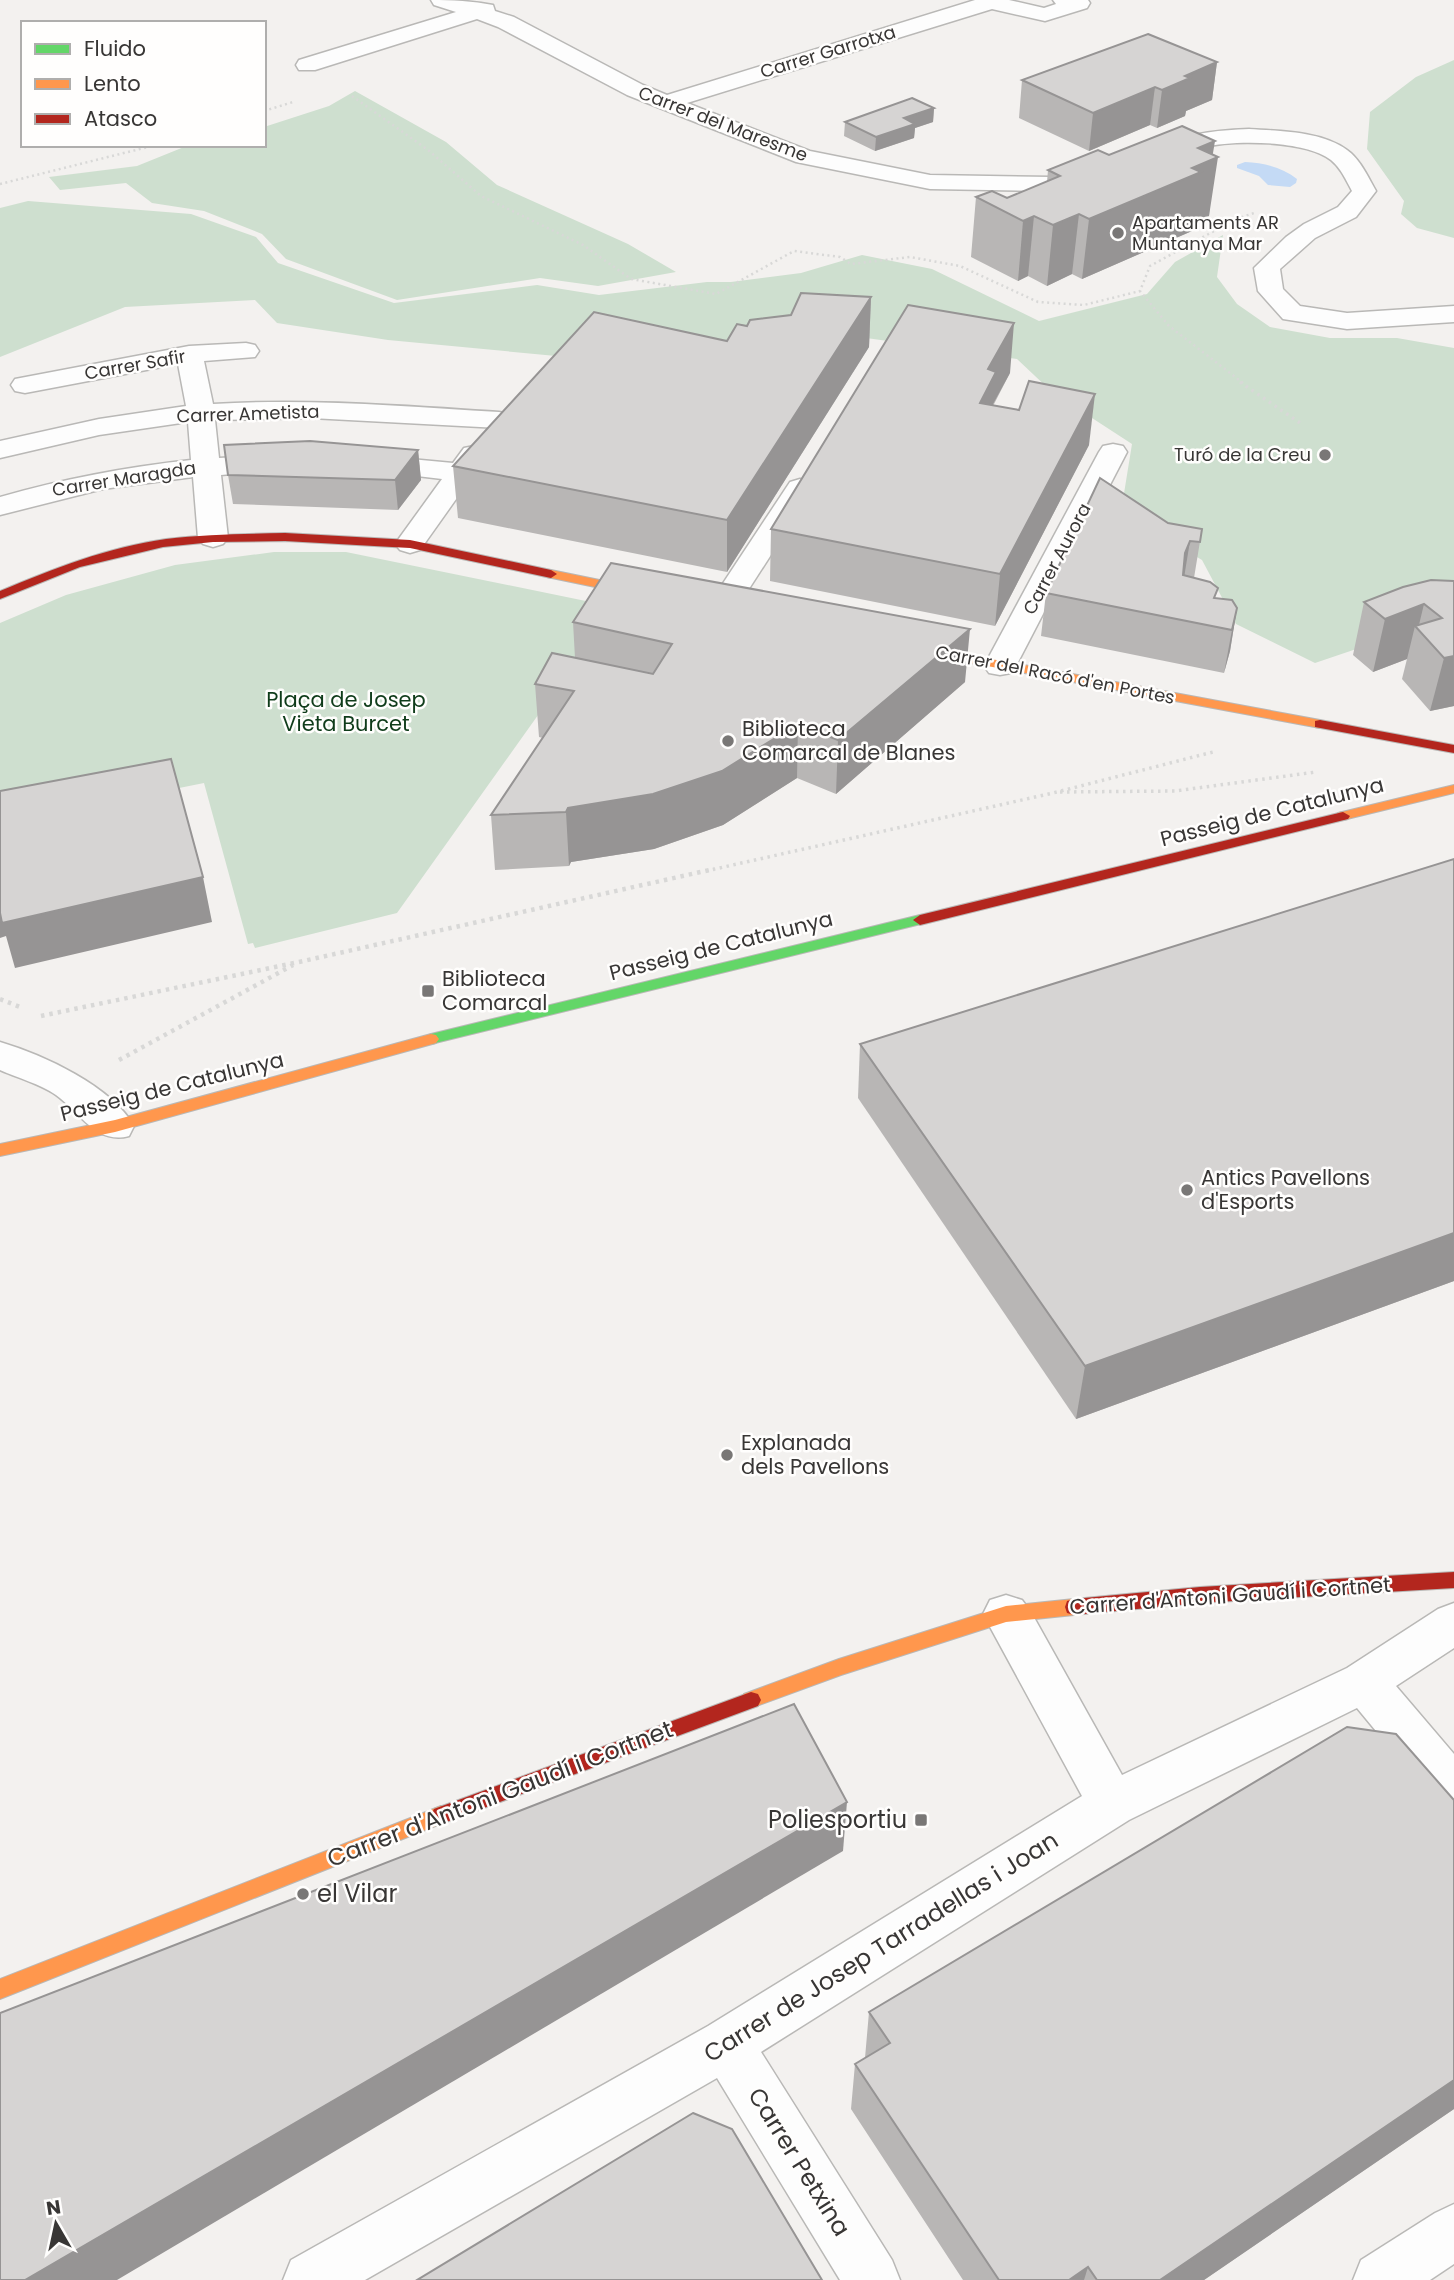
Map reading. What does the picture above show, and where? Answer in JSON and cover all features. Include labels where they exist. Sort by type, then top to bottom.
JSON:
[{"type":"street","name":"Carrer del Maresme","points":[[442,0],[506,22],[635,90],[804,157],[930,182],[1051,184],[1116,169]]},
{"type":"street","name":"Carrer Garrotxa","points":[[666,102],[994,1],[1045,15],[1079,3],[1064,0]]},
{"type":"street","points":[[307,65],[511,3]]},
{"type":"street","points":[[1143,164],[1156,161],[1199,141],[1255,137],[1304,141],[1337,153],[1356,175],[1364,191],[1351,212],[1315,228],[1267,268],[1271,291],[1292,313],[1347,321],[1454,314]]},
{"type":"street","name":"Carrer Safir","points":[[25,385],[189,354],[246,351]]},
{"type":"street","points":[[189,354],[201,413],[213,538]]},
{"type":"street","points":[[411,544],[460,472],[499,420],[521,397]]},
{"type":"street","name":"Carrer Ametista","points":[[0,450],[132,421],[201,413],[360,411],[499,420]]},
{"type":"street","name":"Carrer Aurora","points":[[1000,666],[1113,452]]},
{"type":"street","name":"Carrer Maragda","points":[[0,506],[40,493],[157,470],[309,461]]},
{"type":"street","points":[[348,461],[460,472]]},
{"type":"street","points":[[721,609],[816,463]]},
{"type":"street","points":[[0,595],[76,564],[163,543],[213,538],[285,537],[411,544],[668,598]]},
{"type":"street","name":"Carrer del Racó d'en Portes","points":[[894,644],[1454,749]]},
{"type":"street","name":"Passeig de Catalunya","points":[[0,1150],[115,1126],[439,1037],[1454,789]]},
{"type":"street","points":[[0,1055],[68,1085],[115,1126]]},
{"type":"street","name":"Carrer d'Antoni Gaudí i Cortnet","points":[[0,1989],[460,1807],[839,1667],[1006,1615],[1200,1595],[1454,1580]]},
{"type":"street","points":[[1006,1615],[1015,1626],[1111,1804]]},
{"type":"street","name":"Carrer de Josep Tarradellas i Joan","points":[[311,2280],[726,2043],[1111,1804],[1364,1682],[1454,1623]]},
{"type":"street","points":[[1364,1682],[1454,1790]]},
{"type":"street","name":"Carrer Petxina","points":[[726,2043],[872,2280]]},
{"type":"street","points":[[1381,2280],[1454,2232]]},
{"type":"path","points":[[307,65],[428,150],[481,196],[583,245],[631,279],[716,294],[794,251],[840,257],[852,264],[910,257],[960,266],[1038,302],[1084,305],[1140,291]]},
{"type":"path","points":[[0,184],[148,147]]},
{"type":"path","points":[[32,1012],[43,1017],[299,962],[1052,793],[1215,752]]},
{"type":"path","points":[[1052,793],[1175,791],[1319,772]]},
{"type":"path","points":[[68,1085],[114,1063],[299,962]]},
{"type":"path","points":[[0,999],[21,1008]]},
{"type":"green space","points":[[1454,60],[1454,238],[1417,228],[1401,214],[1404,201],[1367,149],[1370,112],[1416,77]]},
{"type":"green space","points":[[355,91],[446,142],[497,185],[628,244],[676,272],[598,286],[540,278],[397,300],[286,259],[262,234],[204,211],[152,203],[126,183],[60,190],[49,177],[137,166],[184,147],[266,147],[266,126],[329,106]]},
{"type":"green space","points":[[28,201],[191,214],[256,237],[278,263],[394,303],[537,285],[599,295],[707,282],[731,282],[801,273],[862,255],[932,269],[1039,321],[1147,294],[1175,262],[1223,235],[1217,277],[1237,304],[1270,327],[1330,338],[1397,338],[1454,348],[1454,629],[1433,623],[1315,663],[1236,624],[1202,560],[1121,512],[1132,444],[1052,392],[1017,359],[816,331],[588,359],[388,340],[277,323],[255,300],[125,307],[0,357],[0,208]]},
{"type":"green space","name":"Plaça de Josep Vieta Burcet","points":[[274,552],[346,552],[615,607],[397,913],[255,948],[253,943],[248,944],[204,783],[0,824],[0,623],[66,595],[175,565]]},
{"type":"water","points":[[1245,162],[1279,169],[1297,179],[1296,183],[1290,187],[1268,185],[1259,176],[1237,168],[1237,165]]},
{"type":"building","points":[[1148,34],[1217,62],[1162,90],[1155,87],[1093,113],[1022,80]]},
{"type":"building","points":[[912,98],[934,108],[904,118],[915,124],[876,137],[845,122]]},
{"type":"building","points":[[1182,126],[1215,141],[1198,148],[1218,157],[1192,168],[1201,172],[1089,219],[1079,214],[1053,225],[1034,216],[1023,221],[976,197],[992,191],[1007,198],[1060,176],[1048,170],[1098,150],[1109,155]]},
{"type":"building","points":[[801,293],[871,297],[727,520],[453,466],[594,312],[727,341],[737,324],[747,326],[750,320],[791,315]]},
{"type":"building","points":[[908,305],[1014,323],[988,369],[996,372],[980,403],[1019,410],[1029,381],[1095,394],[1000,574],[771,529]]},
{"type":"building","points":[[310,441],[418,450],[395,480],[228,475],[224,445]]},
{"type":"building","points":[[1100,478],[1168,523],[1202,529],[1200,542],[1190,541],[1185,553],[1183,575],[1210,582],[1218,588],[1214,598],[1232,600],[1237,608],[1232,630],[1046,593]]},
{"type":"building","points":[[611,563],[970,629],[838,740],[798,724],[722,771],[653,794],[568,808],[566,812],[491,815],[574,691],[535,684],[552,653],[653,674],[672,644],[573,622]]},
{"type":"building","points":[[1431,580],[1454,581],[1454,656],[1444,658],[1415,626],[1442,618],[1424,604],[1385,619],[1364,602]]},
{"type":"building","points":[[171,759],[203,877],[2,923],[0,791]]},
{"type":"building","name":"Antics Pavellons d'Esports","points":[[1454,859],[1454,1233],[1085,1366],[860,1044]]},
{"type":"building","points":[[794,1704],[847,1802],[25,2280],[0,2280],[0,2013]]},
{"type":"building","points":[[1347,1727],[1396,1734],[1454,1800],[1454,2080],[1160,2280],[1097,2280],[1088,2267],[1069,2280],[999,2280],[855,2064],[890,2043],[869,2012]]},
{"type":"building","points":[[693,2113],[732,2129],[822,2280],[417,2280]]},
{"type":"traffic: fast","points":[[431,1039],[920,920]]},
{"type":"traffic: slow","points":[[551,574],[648,594]]},
{"type":"traffic: slow","points":[[916,649],[1320,724]]},
{"type":"traffic: slow","points":[[1343,816],[1454,789]]},
{"type":"traffic: slow","points":[[0,1150],[115,1126],[431,1039]]},
{"type":"traffic: slow","points":[[751,1700],[839,1667],[1006,1614],[1074,1607]]},
{"type":"traffic: slow","points":[[0,1989],[441,1815]]},
{"type":"traffic: jam","points":[[0,595],[76,564],[163,543],[213,538],[285,537],[410,544],[551,574]]},
{"type":"traffic: jam","points":[[1320,724],[1454,749]]},
{"type":"traffic: jam","points":[[920,920],[1343,816]]},
{"type":"traffic: jam","points":[[1074,1607],[1200,1595],[1454,1580]]},
{"type":"traffic: jam","points":[[441,1815],[751,1700]]},
{"type":"place","name":"Apartaments AR Muntanya Mar","points":[[1118,233]]},
{"type":"place","name":"Turó de la Creu","points":[[1325,455]]},
{"type":"place","name":"Biblioteca Comarcal de Blanes","points":[[728,741]]},
{"type":"place","name":"Biblioteca Comarcal","points":[[428,991]]},
{"type":"place","name":"Antics Pavellons d'Esports","points":[[1187,1190]]},
{"type":"place","name":"Explanada dels Pavellons","points":[[727,1455]]},
{"type":"place","name":"Poliesportiu","points":[[921,1820]]},
{"type":"place","name":"el Vilar","points":[[303,1894]]}]
